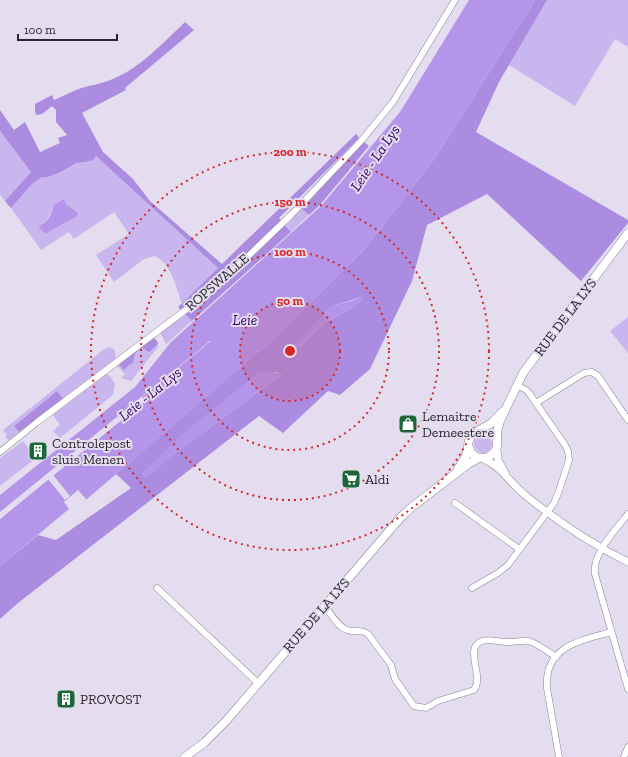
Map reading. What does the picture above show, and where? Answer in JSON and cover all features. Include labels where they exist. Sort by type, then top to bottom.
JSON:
[{"type":"main road","name":"RUE DE LA LYS","points":[[497,445],[498,427],[528,365],[628,233]]},
{"type":"main road","name":"RUE DE LA LYS","points":[[479,430],[492,423],[508,405]]},
{"type":"main road","points":[[479,430],[490,432],[494,436],[497,445],[491,456],[481,459],[471,453],[468,445],[472,434],[479,430]]},
{"type":"main road","name":"RUE DE LA LYS","points":[[451,478],[463,460],[468,445]]},
{"type":"main road","name":"RUE DE LA LYS","points":[[185,757],[217,731],[402,516],[471,462],[481,459]]},
{"type":"street","name":"ROPSWALLE","points":[[0,452],[42,418],[216,287],[291,215],[360,141],[393,102],[455,0]]},
{"type":"street","points":[[536,403],[584,373],[592,372],[598,376],[628,420]]},
{"type":"street","points":[[472,588],[504,569],[557,498],[569,464],[569,456],[565,445],[526,390],[517,385]]},
{"type":"street","points":[[497,445],[500,464],[509,480]]},
{"type":"street","points":[[481,459],[490,462],[522,492],[581,536],[628,562]]},
{"type":"street","points":[[455,503],[519,549]]},
{"type":"street","points":[[628,514],[603,549],[596,562],[595,571],[628,689]]},
{"type":"street","points":[[157,588],[258,683]]},
{"type":"street","points":[[325,606],[338,623],[346,630],[363,630],[368,634],[390,665],[394,678],[402,690],[411,703],[419,708],[428,708],[438,701],[474,690],[477,682],[474,653],[476,646],[480,642],[529,642],[537,645],[556,657]]},
{"type":"street","points":[[560,757],[547,685],[550,668],[561,650],[570,644],[611,632]]},
{"type":"street","points":[[624,757],[628,747]]},
{"type":"shaded area","points":[[535,0],[547,0],[499,82],[476,132],[628,220],[628,223],[581,281],[487,194],[427,225],[412,281],[370,369],[340,395],[328,391],[283,433],[259,416],[18,603],[0,619],[0,566],[38,535],[56,540],[131,488],[116,474],[271,341],[364,250],[435,158]],"holes":[[[362,297],[362,300],[351,308],[323,324],[301,346],[289,350],[332,306]],[[275,372],[281,375],[175,453],[151,474],[142,474],[186,432],[259,373]]]},
{"type":"shaded area","points":[[547,0],[628,0],[628,47],[615,39],[575,106],[509,65]]},
{"type":"shaded area","points":[[185,22],[194,30],[125,88],[126,90],[82,113],[103,152],[133,179],[150,201],[222,264],[356,134],[359,138],[279,218],[291,232],[192,321],[178,307],[218,268],[96,156],[93,160],[76,163],[61,172],[48,177],[42,177],[32,184],[11,208],[5,201],[31,172],[0,131],[0,110],[14,130],[25,122],[40,152],[60,143],[58,138],[67,135],[56,122],[56,110],[52,106],[42,114],[36,115],[35,104],[52,95],[54,100],[76,90],[106,82],[125,73],[152,53]]},
{"type":"shaded area","points":[[0,131],[31,172],[5,201],[0,194]]},
{"type":"shaded area","points":[[364,142],[369,146],[320,205],[309,215],[302,209]]},
{"type":"shaded area","points":[[96,156],[218,268],[182,303],[169,270],[160,259],[154,256],[144,259],[114,282],[96,255],[129,234],[114,212],[74,239],[69,232],[41,250],[11,208],[32,184],[42,177],[48,177],[61,172],[76,163],[86,162]],"holes":[[[65,200],[67,205],[73,210],[45,234],[38,226],[47,220],[54,205]]]},
{"type":"shaded area","points":[[302,209],[309,215],[291,232],[286,225]]},
{"type":"shaded area","points":[[185,314],[192,321],[166,344],[160,332]]},
{"type":"shaded area","points":[[628,317],[628,353],[610,331]]},
{"type":"shaded area","points":[[154,338],[158,344],[149,352],[142,348],[140,349],[135,354],[133,363],[124,370],[118,364],[150,339]]},
{"type":"shaded area","points":[[158,344],[158,347],[131,381],[121,378],[125,374],[116,365],[118,364],[124,370],[139,350],[142,348],[149,351]]},
{"type":"shaded area","points":[[108,347],[114,349],[116,358],[63,398],[57,391],[14,426],[19,432],[9,440],[5,437],[7,435],[3,430]]},
{"type":"shaded area","points":[[106,374],[110,376],[115,384],[113,395],[60,438],[53,431],[60,425],[53,415]]},
{"type":"shaded area","points":[[57,391],[63,398],[19,432],[14,426]]},
{"type":"shaded area","points":[[483,435],[487,436],[491,440],[491,448],[487,452],[483,453],[479,452],[475,448],[474,444],[475,440],[479,436]]},
{"type":"shaded area","points":[[23,441],[36,458],[0,486],[0,458]]},
{"type":"water","name":"Leie","points":[[469,0],[535,0],[435,158],[364,250],[271,341],[87,499],[78,490],[64,502],[69,509],[0,566],[0,519],[145,401],[142,397],[0,514],[0,495],[135,387],[171,342],[321,206],[400,112]]},
{"type":"water","points":[[64,199],[67,205],[78,213],[77,216],[45,234],[38,226],[49,218],[54,205]]},
{"type":"water","points":[[362,297],[362,300],[351,308],[323,324],[301,346],[291,352],[288,350],[332,306]]},
{"type":"water","points":[[269,371],[281,375],[175,453],[145,479],[142,474],[169,447],[213,409],[259,373]]},
{"type":"pier","points":[[211,341],[142,397],[145,401],[53,475],[70,496],[65,500],[48,479],[0,519],[0,512]],"holes":[[[141,400],[142,401],[9,509],[138,402]]]},
{"type":"place","name":"Lemaitre Demeestere","points":[[408,424]]},
{"type":"place","name":"Controlepost sluis Menen","points":[[38,451]]},
{"type":"place","name":"Aldi","points":[[351,479]]},
{"type":"place","name":"PROVOST","points":[[66,699]]},
{"type":"water label","name":"Leie - La Lys","points":[[375,158]]},
{"type":"water label","name":"Leie - La Lys","points":[[150,394]]}]
